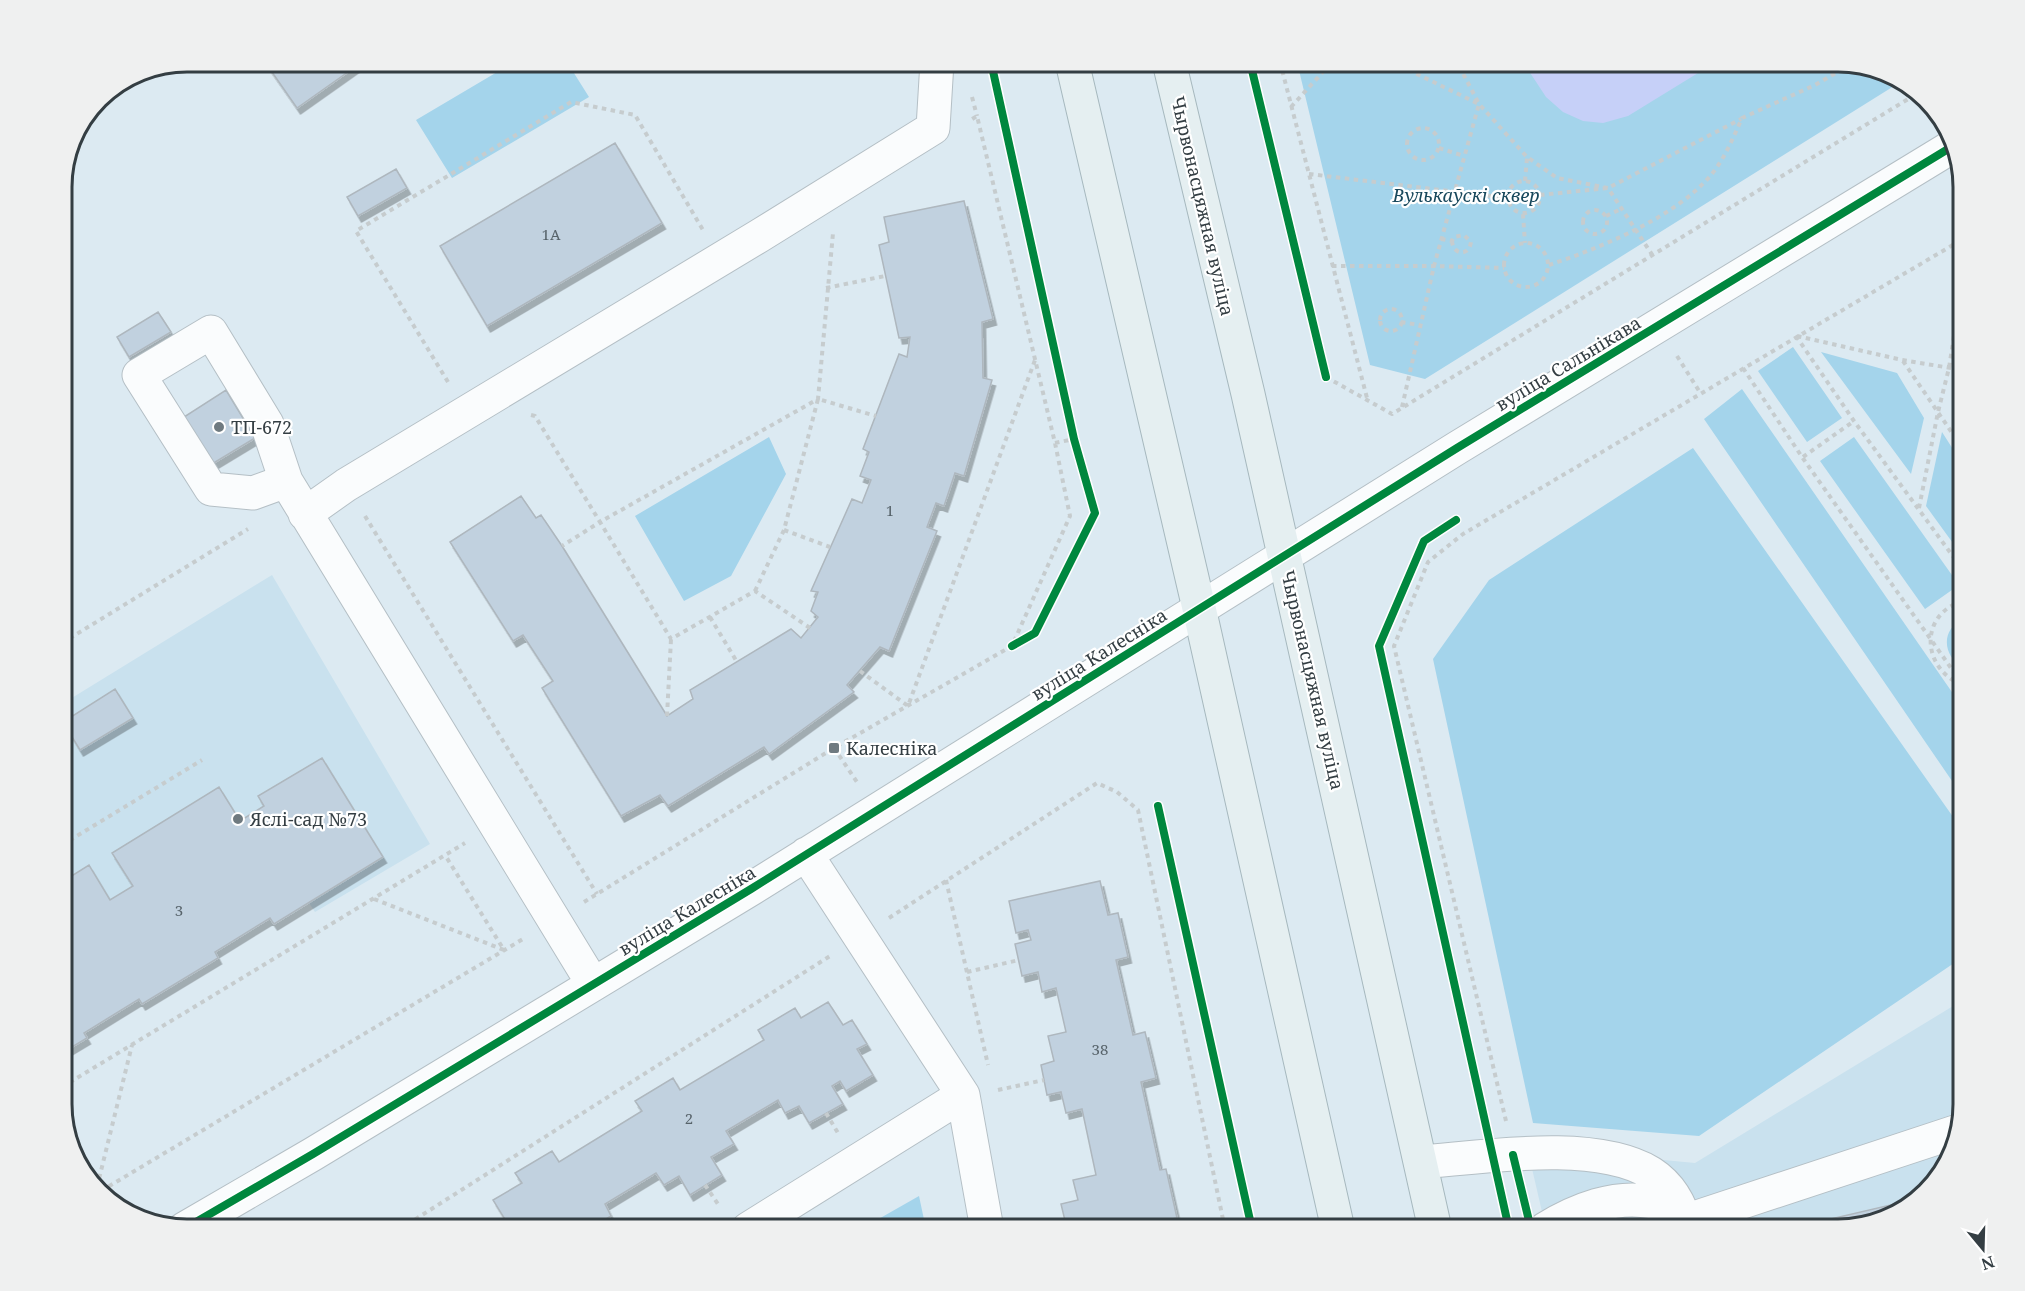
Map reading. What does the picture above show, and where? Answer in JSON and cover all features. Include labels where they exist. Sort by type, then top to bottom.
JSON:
[{"type":"main road","points":[[1074,72],[1199,608],[1336,1219]]},
{"type":"main road","name":"Чырвонасцяжная вуліца","points":[[1170,72],[1284,555],[1433,1219]]},
{"type":"street","points":[[305,514],[346,485],[759,236],[933,128],[936,72]]},
{"type":"street","name":"вуліца Сальнікава","points":[[1199,608],[1946,150]]},
{"type":"street","points":[[286,481],[253,493],[211,489],[139,375],[211,332],[267,424],[286,481],[305,514],[593,984]]},
{"type":"street","name":"вуліца Калесніка","points":[[201,1219],[313,1154],[806,854],[1050,704],[1199,608]]},
{"type":"street","points":[[806,854],[860,937],[978,1093],[986,1219]]},
{"type":"street","points":[[742,1219],[978,1093]]},
{"type":"street","points":[[1703,1219],[1949,1134]]},
{"type":"street","points":[[1421,1162],[1513,1155],[1598,1156],[1637,1166],[1651,1174],[1664,1184],[1680,1208],[1684,1219]]},
{"type":"street","points":[[1564,1219],[1610,1202],[1632,1200],[1653,1202],[1669,1209],[1680,1219]]},
{"type":"path","points":[[1282,72],[1368,399]]},
{"type":"path","points":[[1291,106],[1323,72]]},
{"type":"path","points":[[1413,72],[1479,104]]},
{"type":"path","points":[[1462,72],[1479,104],[1527,157],[1557,178],[1608,188],[1653,256]]},
{"type":"path","points":[[1540,195],[1608,188],[1742,118],[1815,85],[1838,72]]},
{"type":"path","points":[[1323,365],[1326,377],[1392,414],[1911,98]]},
{"type":"path","points":[[449,383],[356,231],[571,102],[635,115],[704,231]]},
{"type":"path","points":[[1402,408],[1441,238],[1479,104]]},
{"type":"path","points":[[967,122],[977,116],[1055,443],[1070,516],[1012,646]]},
{"type":"path","points":[[1549,265],[1605,245],[1635,230],[1683,200],[1711,175],[1721,162],[1742,118]]},
{"type":"path","points":[[1428,129],[1435,134],[1439,147],[1436,155],[1431,159],[1419,160],[1410,153],[1407,141],[1417,130],[1428,129]]},
{"type":"path","points":[[1439,147],[1464,156]]},
{"type":"path","points":[[1525,181],[1527,157]]},
{"type":"path","points":[[1309,174],[1507,198]]},
{"type":"path","points":[[1525,181],[1537,187],[1540,195],[1536,208],[1523,214],[1510,207],[1507,198],[1512,185],[1525,181]]},
{"type":"path","points":[[1606,216],[1621,209]]},
{"type":"path","points":[[1596,210],[1606,216],[1608,224],[1604,231],[1593,235],[1586,230],[1583,219],[1588,212],[1596,210]]},
{"type":"path","points":[[1523,214],[1525,243]]},
{"type":"path","points":[[671,639],[755,591],[784,530],[818,399],[826,288],[834,223]]},
{"type":"path","points":[[1464,235],[1471,242],[1470,248],[1462,253],[1456,252],[1452,241],[1454,237],[1464,235]]},
{"type":"path","points":[[1441,238],[1452,241]]},
{"type":"path","points":[[1525,243],[1539,246],[1547,257],[1549,265],[1548,272],[1539,283],[1524,287],[1511,281],[1504,268],[1507,254],[1518,244],[1525,243]]},
{"type":"path","points":[[1513,1155],[1394,646],[1428,562],[1463,534],[1953,245]]},
{"type":"path","points":[[1332,266],[1504,268]]},
{"type":"path","points":[[826,288],[885,276]]},
{"type":"path","points":[[1393,309],[1401,315],[1401,322],[1398,328],[1391,331],[1384,329],[1380,318],[1386,310],[1393,309]]},
{"type":"path","points":[[1401,322],[1420,326]]},
{"type":"path","points":[[1658,326],[1701,394]]},
{"type":"path","points":[[1796,336],[1902,360],[1953,369]]},
{"type":"path","points":[[1796,336],[1854,421],[1953,555]]},
{"type":"path","points":[[1919,509],[1953,344]]},
{"type":"path","points":[[908,706],[1035,360]]},
{"type":"path","points":[[1902,360],[1953,433]]},
{"type":"path","points":[[1743,368],[1802,457],[1953,671]]},
{"type":"path","points":[[562,546],[600,522],[818,399],[876,416]]},
{"type":"path","points":[[527,414],[535,416],[671,639],[667,716]]},
{"type":"path","points":[[1802,457],[1854,421]]},
{"type":"path","points":[[1072,427],[1077,449]]},
{"type":"path","points":[[1055,443],[1074,438]]},
{"type":"path","points":[[346,485],[597,894]]},
{"type":"path","points":[[72,637],[257,524]]},
{"type":"path","points":[[784,530],[830,547]]},
{"type":"path","points":[[755,591],[810,628]]},
{"type":"path","points":[[1953,606],[1940,617],[1933,628],[1931,641],[1932,656],[1939,670],[1953,681]]},
{"type":"path","points":[[710,617],[737,662]]},
{"type":"path","points":[[108,1187],[554,920],[834,748],[1028,637]]},
{"type":"path","points":[[861,671],[908,706]]},
{"type":"path","points":[[72,839],[202,760]]},
{"type":"path","points":[[418,1219],[860,937],[1096,783],[1117,792],[1138,810],[1223,1219]]},
{"type":"path","points":[[72,1081],[469,841]]},
{"type":"path","points":[[445,855],[504,950]]},
{"type":"path","points":[[946,880],[988,1066]]},
{"type":"path","points":[[373,898],[504,950]]},
{"type":"path","points":[[967,972],[1019,960]]},
{"type":"path","points":[[100,1178],[132,1044]]},
{"type":"path","points":[[978,1093],[1044,1080]]},
{"type":"path","points":[[826,1113],[844,1142]]},
{"type":"path","points":[[705,1185],[733,1219]]},
{"type":"shaded area","points":[[1530,72],[1702,72],[1628,116],[1603,123],[1583,121],[1563,112],[1546,97]]},
{"type":"shaded area","name":"Яслі-сад №73","points":[[272,575],[430,844],[315,912],[309,903],[274,924],[270,918],[215,952],[218,958],[142,1004],[139,999],[84,1033],[87,1038],[72,1047],[72,698]]},
{"type":"shaded area","points":[[1953,1006],[1953,1104],[1949,1134],[1944,1148],[1934,1168],[1908,1195],[1896,1204],[1868,1215],[1838,1219],[1544,1219],[1527,1147],[1695,1163]]},
{"type":"green space","points":[[497,72],[573,72],[589,97],[452,178],[416,120]]},
{"type":"green space","name":"Вулькаўскі сквер","points":[[1299,72],[1838,72],[1868,76],[1893,86],[1425,379],[1370,365]]},
{"type":"green space","points":[[1793,347],[1842,418],[1807,442],[1758,371]]},
{"type":"green space","points":[[1821,352],[1897,373],[1924,418],[1911,474]]},
{"type":"green space","points":[[1742,389],[1953,694],[1953,782],[1704,419]]},
{"type":"green space","points":[[1942,432],[1953,449],[1953,543],[1926,506]]},
{"type":"green space","points":[[769,437],[786,474],[731,576],[684,601],[635,516]]},
{"type":"green space","points":[[1854,437],[1953,577],[1953,589],[1925,609],[1820,461]]},
{"type":"green space","points":[[1693,448],[1953,817],[1953,964],[1699,1136],[1533,1123],[1433,659],[1489,580]]},
{"type":"green space","points":[[1953,627],[1953,659],[1947,643]]},
{"type":"green space","points":[[919,1196],[924,1219],[879,1219]]},
{"type":"building","points":[[272,72],[348,72],[297,108]]},
{"type":"building","points":[[615,143],[662,223],[487,326],[440,246]]},
{"type":"building","points":[[396,169],[407,188],[358,216],[347,197]]},
{"type":"building","points":[[964,201],[993,319],[982,322],[983,378],[992,380],[964,476],[955,473],[944,506],[936,503],[927,527],[937,531],[889,651],[880,647],[847,685],[854,692],[769,754],[764,747],[668,806],[660,795],[621,816],[542,688],[553,681],[523,635],[513,641],[450,542],[521,496],[536,518],[541,515],[562,546],[667,716],[693,699],[690,690],[791,629],[801,638],[818,617],[811,611],[818,592],[811,591],[852,499],[862,503],[871,480],[860,476],[869,452],[863,449],[899,354],[907,357],[910,337],[899,338],[879,245],[889,242],[884,217]]},
{"type":"building","points":[[158,312],[171,332],[129,357],[117,337]]},
{"type":"building","name":"ТП-672","points":[[226,390],[255,438],[212,464],[184,417]]},
{"type":"building","points":[[115,689],[133,718],[80,750],[72,737],[72,716]]},
{"type":"building","points":[[322,758],[383,857],[274,924],[270,918],[215,952],[218,958],[142,1004],[139,999],[84,1033],[87,1038],[72,1047],[72,876],[89,865],[110,900],[133,886],[112,853],[219,787],[240,821],[264,806],[258,796]]},
{"type":"building","points":[[1100,881],[1108,915],[1118,913],[1128,957],[1116,960],[1133,1035],[1145,1032],[1156,1078],[1141,1082],[1160,1170],[1166,1169],[1177,1218],[1065,1219],[1061,1204],[1078,1200],[1073,1180],[1096,1175],[1082,1109],[1066,1113],[1061,1092],[1047,1095],[1041,1065],[1054,1061],[1048,1036],[1066,1032],[1056,988],[1042,992],[1038,972],[1022,976],[1015,944],[1031,940],[1028,930],[1016,933],[1009,901]]},
{"type":"building","points":[[828,1002],[843,1025],[852,1020],[867,1044],[857,1049],[873,1075],[846,1091],[840,1081],[832,1086],[843,1104],[809,1123],[799,1106],[785,1113],[778,1100],[726,1131],[734,1144],[711,1157],[722,1175],[690,1195],[679,1176],[664,1185],[656,1173],[605,1204],[611,1216],[606,1219],[505,1219],[493,1200],[522,1183],[515,1173],[552,1151],[559,1162],[642,1111],[635,1101],[673,1078],[680,1090],[764,1040],[758,1030],[795,1008],[801,1018]]},
{"type":"building","points":[[1897,1204],[1868,1215],[1831,1219]]},
{"type":"cycle path","points":[[993,72],[1074,439],[1095,513],[1035,633],[1012,646]]},
{"type":"cycle path","points":[[1252,72],[1326,377]]},
{"type":"cycle path","points":[[201,1219],[313,1154],[751,889],[1457,448],[1946,150]]},
{"type":"cycle path","points":[[1456,520],[1424,541],[1379,646],[1507,1219]]},
{"type":"cycle path","points":[[1158,806],[1250,1219]]},
{"type":"cycle path","points":[[1513,1155],[1529,1219]]},
{"type":"place","name":"ТП-672","points":[[219,427]]},
{"type":"place","name":"Калесніка","points":[[834,748]]},
{"type":"place","name":"Яслі-сад №73","points":[[238,819]]}]
